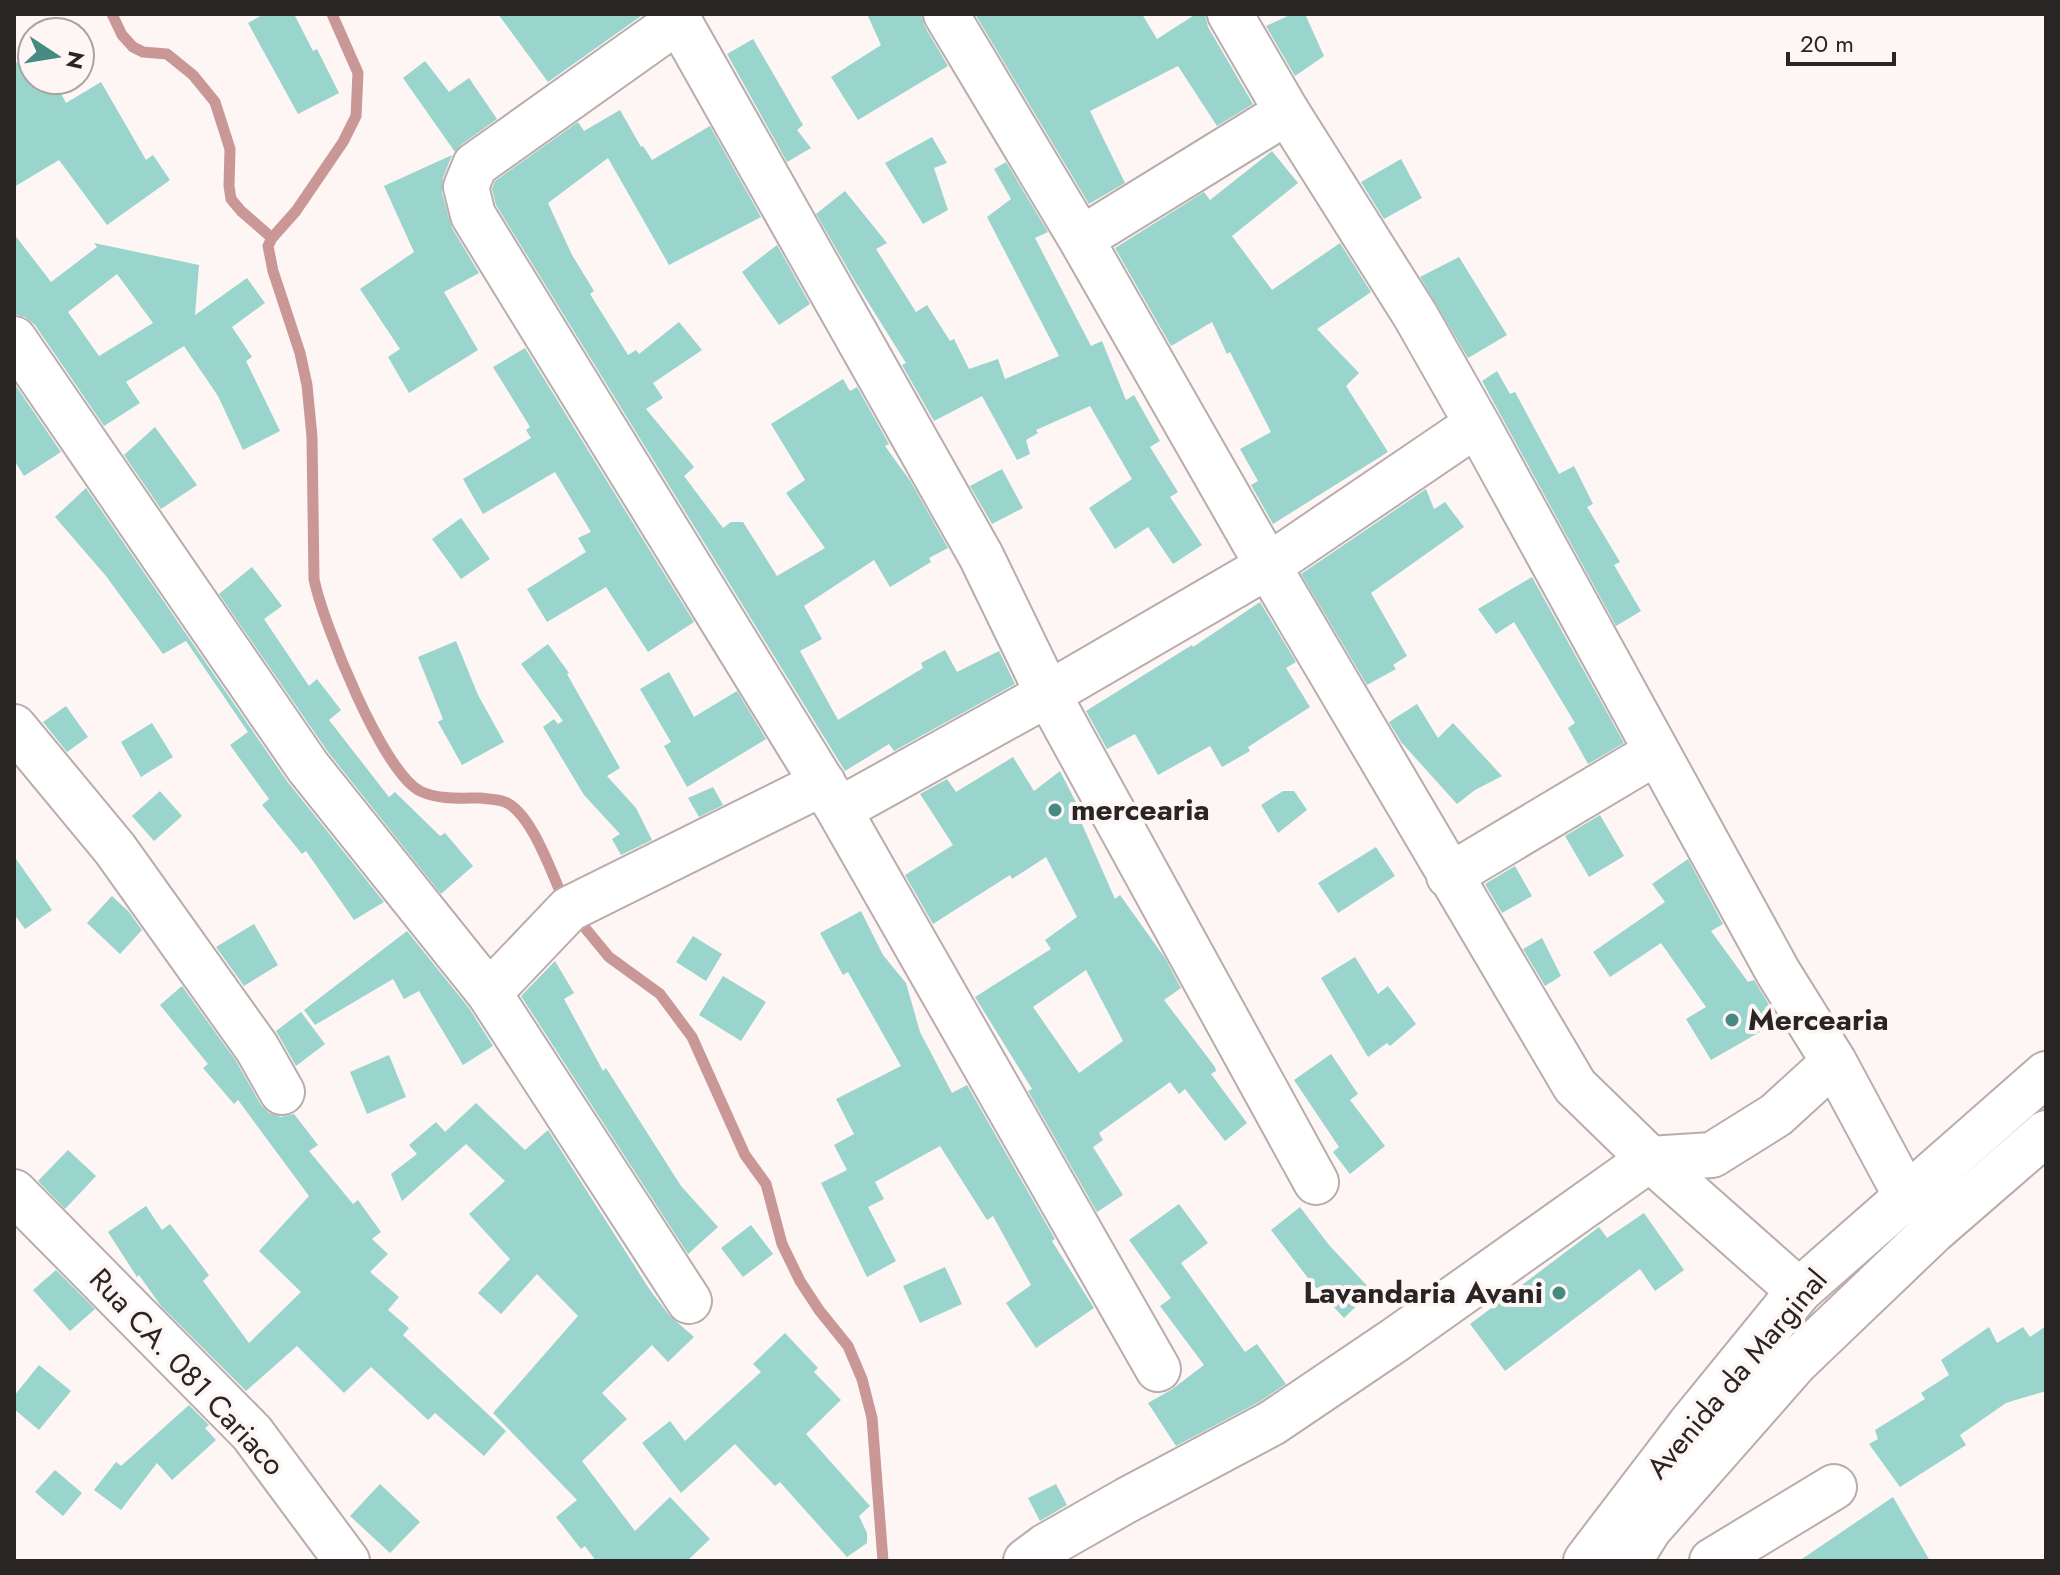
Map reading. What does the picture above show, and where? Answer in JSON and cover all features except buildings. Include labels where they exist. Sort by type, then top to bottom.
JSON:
[{"type":"street","points":[[946,14],[1081,239],[1268,566],[1575,1086],[1650,1159],[1799,1291]]},
{"type":"street","points":[[1230,14],[1287,112],[1415,315],[1657,755],[1778,972],[1834,1062],[1906,1196]]},
{"type":"street","points":[[1158,1369],[831,796],[473,215],[466,187],[475,165],[677,17],[981,556],[1048,694],[1316,1182]]},
{"type":"street","points":[[1081,239],[1287,112]]},
{"type":"street","points":[[14,339],[308,767],[489,993],[689,1301]]},
{"type":"street","points":[[489,993],[569,909],[831,796],[1048,694],[1268,566],[1477,424]]},
{"type":"street","points":[[14,727],[115,849],[257,1048],[282,1092]]},
{"type":"street","points":[[1449,876],[1650,756],[1657,755]]},
{"type":"street","points":[[1026,1561],[1046,1546],[1127,1500],[1272,1423],[1650,1159],[1712,1155],[1776,1115],[1834,1062]]},
{"type":"street","name":"Avenida da Marginal","points":[[1586,1561],[1689,1426],[1799,1291],[2046,1074]]},
{"type":"street","points":[[1629,1561],[1649,1529],[1796,1362],[1933,1231],[2046,1133]]},
{"type":"street","name":"Rua CA. 081 Cariaco","points":[[14,1192],[252,1433],[347,1561]]},
{"type":"street","points":[[1712,1561],[1834,1487]]},
{"type":"waterway","points":[[112,14],[122,35],[133,47],[143,52],[167,54],[193,75],[215,102],[230,149],[231,199],[272,238]]},
{"type":"waterway","points":[[332,14],[358,73],[356,116],[343,142],[268,246],[307,385],[312,437],[314,579],[329,628],[356,694],[372,727],[405,778],[420,791],[434,796],[496,800],[515,808],[532,831],[564,900]]},
{"type":"waterway","points":[[576,917],[609,957],[660,994],[692,1037],[745,1155],[766,1184],[782,1244],[800,1281],[848,1346],[862,1379],[872,1418],[883,1561]]},
{"type":"place","name":"mercearia","points":[[1055,810]]},
{"type":"place","name":"Mercearia","points":[[1732,1020]]},
{"type":"place","name":"Lavandaria Avani","points":[[1559,1293]]}]
